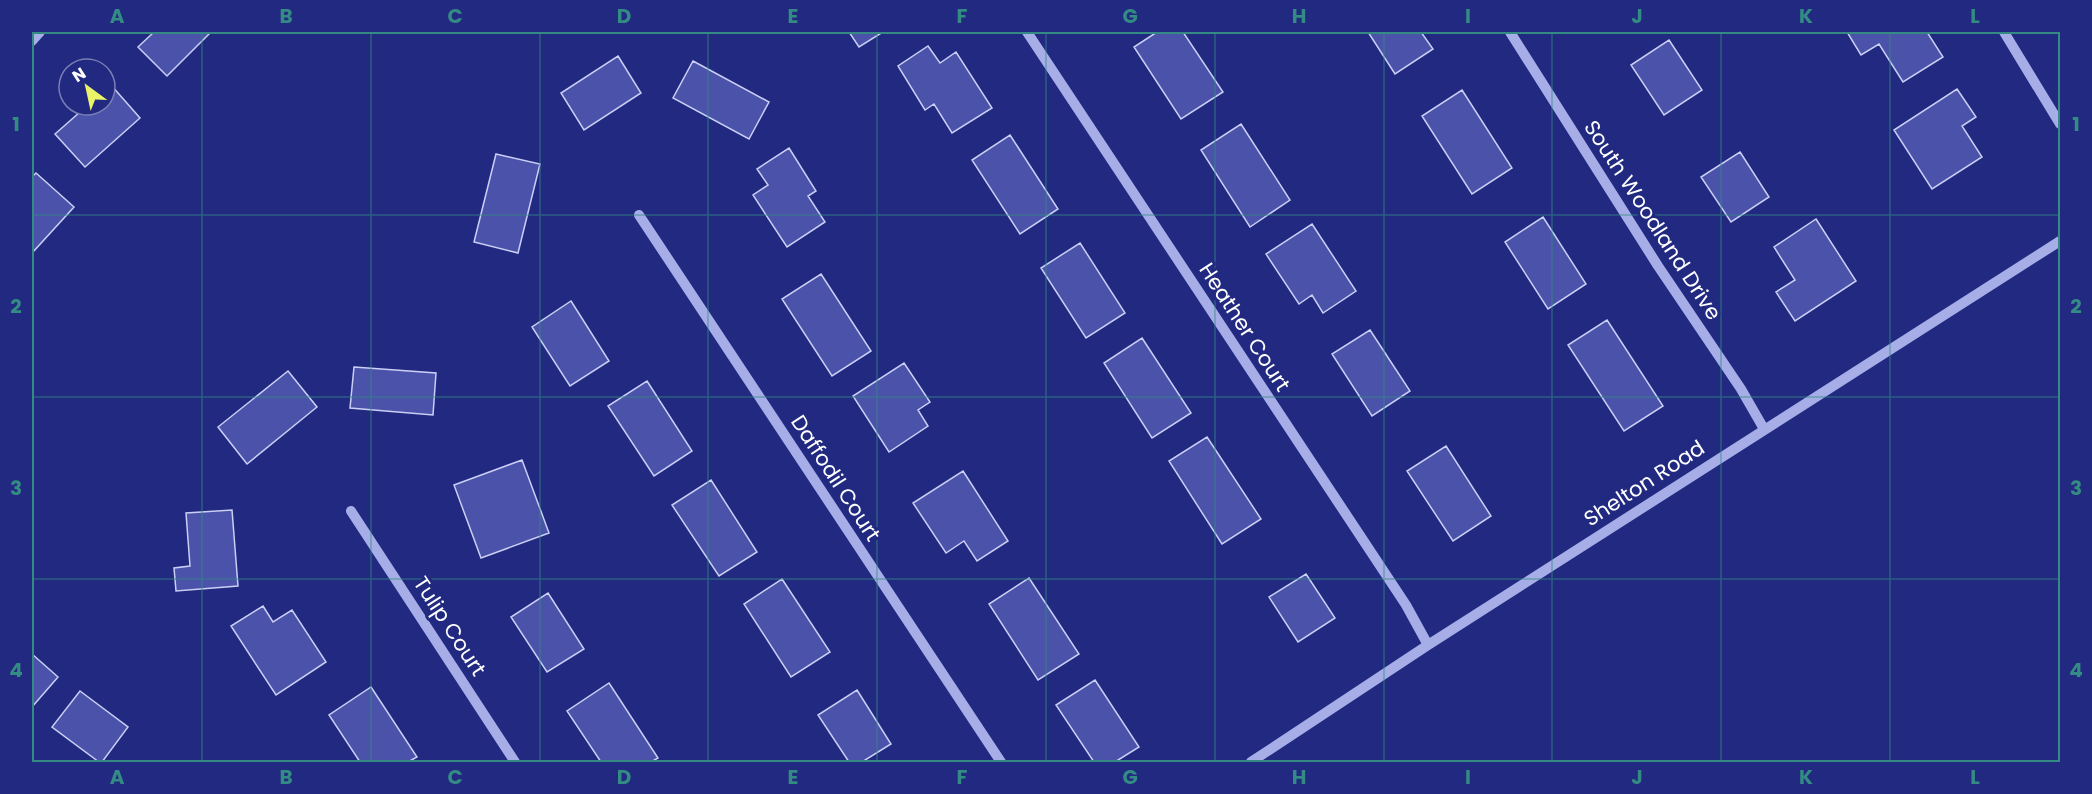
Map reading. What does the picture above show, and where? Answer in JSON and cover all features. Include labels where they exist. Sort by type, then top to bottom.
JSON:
[{"type":"street","points":[[32,41],[40,32]]},
{"type":"street","name":"Heather Court","points":[[1027,32],[1400,595],[1428,645]]},
{"type":"street","name":"South Woodland Drive","points":[[1510,32],[1658,266],[1741,388],[1764,429]]},
{"type":"street","points":[[2004,32],[2061,124]]},
{"type":"street","name":"Daffodil Court","points":[[639,215],[1001,762]]},
{"type":"street","name":"Shelton Road","points":[[1251,762],[1428,645],[2061,241]]},
{"type":"street","name":"Tulip Court","points":[[351,511],[515,762]]},
{"type":"building","points":[[154,32],[211,32],[167,76],[138,47]]},
{"type":"building","points":[[849,32],[883,32],[859,47]]},
{"type":"building","points":[[1157,32],[1183,32],[1223,92],[1181,119],[1134,47]]},
{"type":"building","points":[[1368,32],[1421,32],[1433,49],[1395,74]]},
{"type":"building","points":[[1847,32],[1927,32],[1943,57],[1903,82],[1879,44],[1861,55]]},
{"type":"building","points":[[1669,40],[1702,90],[1664,115],[1631,65]]},
{"type":"building","points":[[928,46],[940,63],[956,52],[992,108],[952,133],[934,104],[925,110],[898,66]]},
{"type":"building","points":[[618,56],[641,93],[584,130],[561,93]]},
{"type":"building","points":[[693,61],[769,102],[749,139],[673,98]]},
{"type":"building","points":[[1957,89],[1976,117],[1962,126],[1982,157],[1932,189],[1894,130]]},
{"type":"building","points":[[1462,90],[1512,168],[1472,194],[1422,116]]},
{"type":"building","points":[[117,92],[140,118],[85,167],[55,134],[74,117],[117,117]]},
{"type":"building","points":[[1241,124],[1290,200],[1250,227],[1201,150]]},
{"type":"building","points":[[1010,135],[1058,209],[1020,234],[972,160]]},
{"type":"building","points":[[789,148],[816,191],[808,196],[825,222],[787,247],[753,195],[768,185],[757,169]]},
{"type":"building","points":[[1740,152],[1769,197],[1731,222],[1701,177]]},
{"type":"building","points":[[496,154],[540,164],[518,253],[474,242]]},
{"type":"building","points":[[36,173],[74,207],[32,253],[32,177]]},
{"type":"building","points":[[1543,217],[1586,284],[1548,309],[1505,242]]},
{"type":"building","points":[[1816,219],[1856,281],[1795,321],[1776,292],[1795,280],[1774,247]]},
{"type":"building","points":[[1312,224],[1356,291],[1323,313],[1312,295],[1299,304],[1266,254]]},
{"type":"building","points":[[1080,243],[1125,313],[1086,338],[1041,268]]},
{"type":"building","points":[[821,274],[871,351],[832,376],[782,299]]},
{"type":"building","points":[[571,301],[609,361],[570,386],[532,327]]},
{"type":"building","points":[[1607,320],[1663,406],[1624,431],[1568,345]]},
{"type":"building","points":[[1370,330],[1410,391],[1372,416],[1332,354]]},
{"type":"building","points":[[1142,338],[1191,413],[1152,438],[1104,363]]},
{"type":"building","points":[[904,363],[930,402],[918,410],[928,426],[889,452],[853,396]]},
{"type":"building","points":[[354,367],[436,373],[433,415],[350,408]]},
{"type":"building","points":[[288,371],[317,407],[247,464],[218,427]]},
{"type":"building","points":[[647,381],[692,451],[654,476],[608,406]]},
{"type":"building","points":[[1207,437],[1261,519],[1222,544],[1169,461]]},
{"type":"building","points":[[1446,446],[1491,516],[1453,541],[1407,471]]},
{"type":"building","points":[[522,460],[549,533],[481,558],[454,485]]},
{"type":"building","points":[[963,471],[1008,541],[977,561],[964,541],[946,553],[913,503]]},
{"type":"building","points":[[711,480],[757,552],[719,576],[672,505]]},
{"type":"building","points":[[232,510],[238,586],[176,591],[174,568],[190,566],[186,513]]},
{"type":"building","points":[[1306,574],[1335,618],[1298,642],[1269,597]]},
{"type":"building","points":[[1029,578],[1079,654],[1038,680],[989,604]]},
{"type":"building","points":[[782,579],[830,652],[791,677],[744,604]]},
{"type":"building","points":[[548,593],[584,649],[547,672],[511,617]]},
{"type":"building","points":[[263,606],[273,622],[292,610],[326,662],[276,695],[231,626]]},
{"type":"building","points":[[32,654],[58,677],[32,707]]},
{"type":"building","points":[[1095,680],[1139,747],[1115,762],[1094,762],[1056,705]]},
{"type":"building","points":[[609,683],[658,758],[651,762],[601,762],[567,711]]},
{"type":"building","points":[[371,687],[417,757],[408,762],[360,762],[329,715]]},
{"type":"building","points":[[857,690],[891,744],[862,762],[849,762],[818,715]]},
{"type":"building","points":[[80,691],[128,727],[102,762],[52,727]]}]
